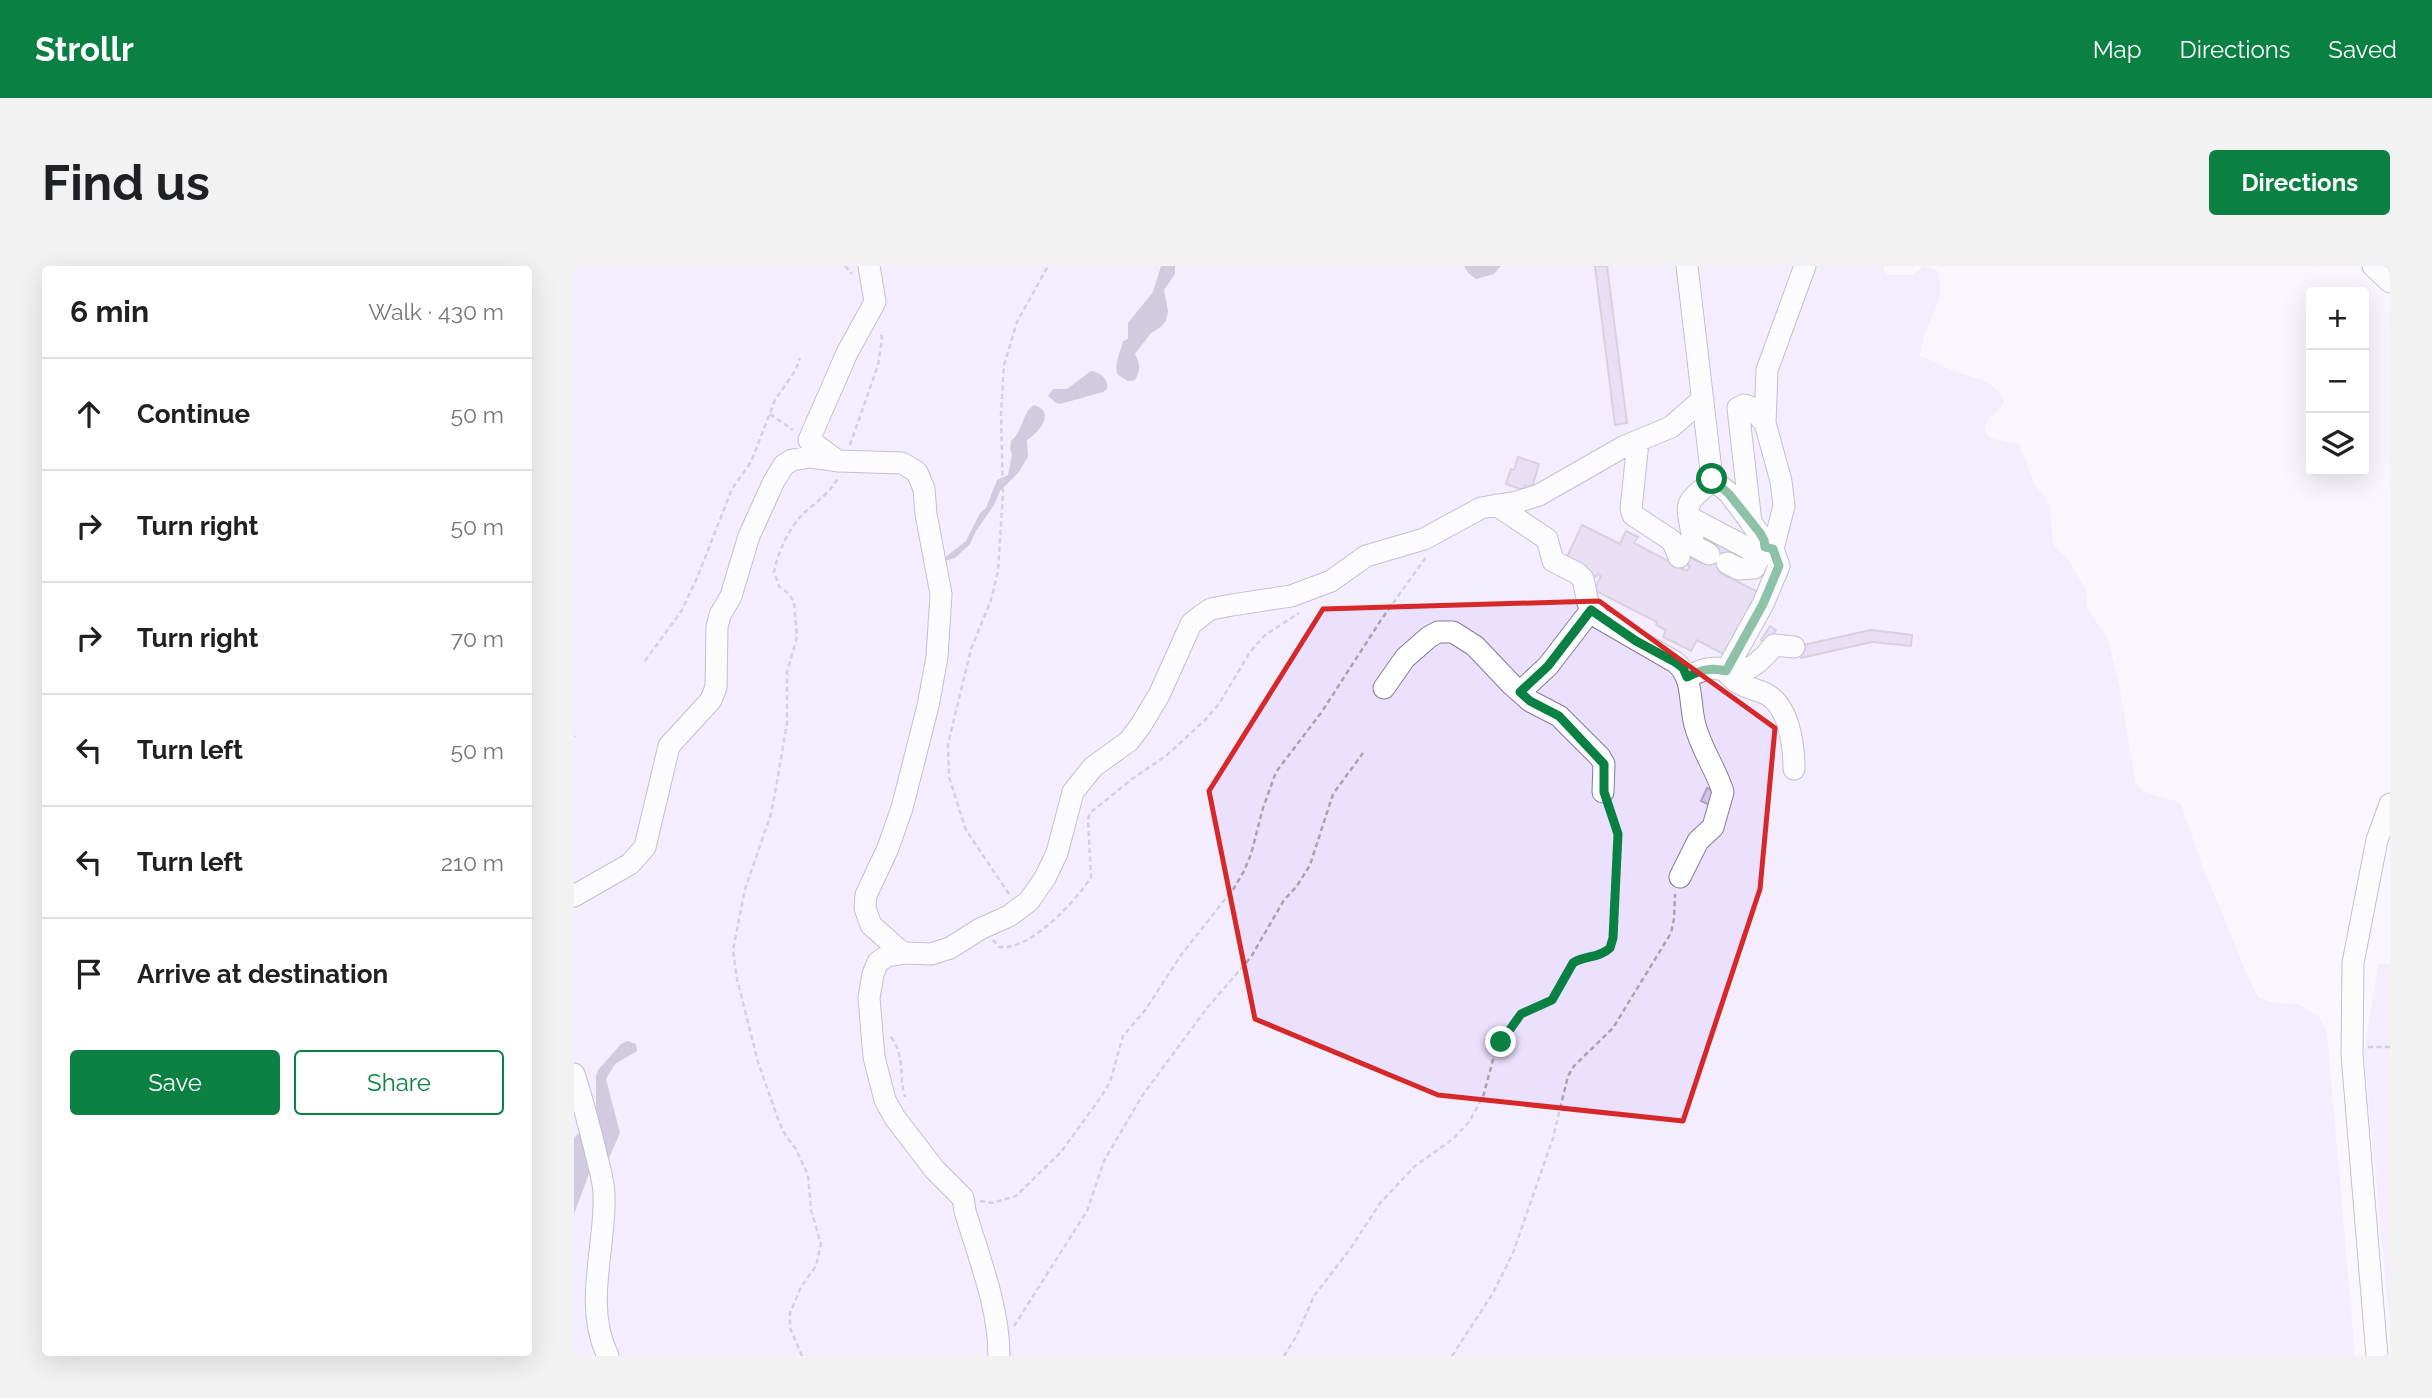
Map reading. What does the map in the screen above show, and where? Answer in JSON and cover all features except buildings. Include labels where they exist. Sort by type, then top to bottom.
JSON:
[{"type":"street","points":[[1687,266],[1712,479],[1707,486],[1696,492],[1690,501],[1688,510],[1694,546],[1740,569],[1754,568],[1766,549],[1784,506],[1765,422],[1767,370],[1805,266]]},
{"type":"street","points":[[2373,266],[2390,282]]},
{"type":"street","points":[[842,461],[809,440],[847,353],[875,302],[861,271]]},
{"type":"street","points":[[999,1353],[995,1312],[963,1198],[936,1170],[895,1118],[885,1100],[874,1057],[869,998],[875,967],[887,956],[941,952],[1009,916],[1029,901],[1045,878],[1057,853],[1073,792],[1093,767],[1129,741],[1141,725],[1159,695],[1191,624],[1210,609],[1291,596],[1331,581],[1366,556],[1424,539],[1473,512],[1539,495],[1623,447],[1671,427],[1703,400]]},
{"type":"street","points":[[1751,523],[1738,408],[1744,405],[1750,407],[1765,422]]},
{"type":"street","points":[[1638,442],[1631,509],[1633,515],[1668,538],[1679,557]]},
{"type":"street","points":[[574,897],[630,864],[645,847],[669,746],[711,700],[716,687],[717,627],[724,605],[731,596],[750,536],[774,481],[784,465],[792,460],[811,457],[902,463],[917,472],[924,489],[941,594],[937,657],[928,706],[902,808],[888,848],[866,895],[865,908],[871,925],[893,946],[906,953]]},
{"type":"street","points":[[1712,479],[1729,494],[1764,540],[1766,549],[1779,566],[1763,604],[1726,671]]},
{"type":"street","points":[[1496,505],[1547,539],[1553,561],[1583,579],[1591,610],[1683,668],[1687,677],[1695,727],[1723,792],[1713,827],[1698,841],[1680,877]]},
{"type":"street","points":[[1689,517],[1753,551],[1766,549]]},
{"type":"street","points":[[1520,692],[1548,666],[1591,610]]},
{"type":"street","points":[[1384,688],[1405,658],[1429,637],[1446,631],[1463,636],[1530,701],[1559,716],[1600,757],[1604,764],[1604,792]]},
{"type":"street","points":[[1687,677],[1701,670],[1716,668],[1726,671],[1743,670],[1765,656],[1774,645],[1794,647]]},
{"type":"street","points":[[1726,671],[1742,686],[1768,694],[1775,702],[1790,732],[1794,769]]},
{"type":"street","points":[[2377,1356],[2352,1055],[2353,963],[2377,840],[2390,804]]},
{"type":"street","points":[[574,1074],[586,1110],[602,1181],[604,1203],[598,1254],[597,1306],[600,1331],[608,1356]]},
{"type":"path","points":[[845,266],[861,271]]},
{"type":"path","points":[[1010,898],[966,831],[949,777],[948,744],[971,649],[991,600],[998,571],[1003,494],[1000,415],[1004,365],[1017,322],[1048,266]]},
{"type":"path","points":[[802,1356],[790,1328],[790,1313],[801,1287],[816,1266],[821,1244],[811,1210],[808,1175],[779,1122],[758,1062],[737,979],[733,950],[750,872],[770,817],[775,794],[787,723],[787,672],[797,637],[794,602],[779,586],[774,572],[791,528],[837,482],[842,461],[878,365],[881,330]]},
{"type":"path","points":[[646,662],[682,610],[732,489],[751,462],[770,414],[800,358]]},
{"type":"path","points":[[770,414],[809,440]]},
{"type":"path","points":[[963,1198],[992,1203],[1016,1196],[1051,1163],[1079,1128],[1110,1082],[1123,1036],[1146,1009],[1181,955],[1234,888],[1244,871],[1276,772],[1321,713],[1381,620],[1426,557]]},
{"type":"path","points":[[980,929],[989,934],[999,947],[1005,948],[1030,937],[1064,913],[1091,877],[1090,813],[1167,755],[1205,720],[1219,704],[1250,652],[1265,635],[1305,609]]},
{"type":"path","points":[[999,1353],[1087,1211],[1104,1161],[1142,1096],[1207,1008],[1251,957],[1284,900],[1304,876],[1333,794],[1363,753]]},
{"type":"path","points":[[1284,1356],[1296,1337],[1314,1296],[1381,1202],[1415,1166],[1453,1139],[1469,1122],[1483,1097],[1493,1056],[1514,1021],[1521,1014],[1552,1000],[1577,959],[1596,957],[1610,948],[1613,938],[1618,834],[1604,792]]},
{"type":"path","points":[[1452,1356],[1493,1293],[1513,1253],[1553,1138],[1568,1076],[1574,1066],[1618,1020],[1671,933],[1680,877]]},
{"type":"path","points":[[872,1017],[899,1049],[902,1061],[901,1085],[906,1102]]},
{"type":"path","points":[[2368,1047],[2390,1047]]},
{"type":"highlighted area","points":[[1599,601],[1775,728],[1760,889],[1683,1121],[1438,1095],[1255,1019],[1209,791],[1323,609]]},
{"type":"shaded area","points":[[574,266],[1679,266],[1721,473],[1696,266],[1884,266],[1885,275],[1912,275],[1923,266],[1937,270],[1940,296],[1925,334],[1920,356],[1989,383],[2004,401],[1986,424],[1985,430],[1989,438],[2019,444],[2035,485],[2050,504],[2053,545],[2068,559],[2086,590],[2087,608],[2107,637],[2119,683],[2136,785],[2148,793],[2181,804],[2201,862],[2259,998],[2275,1003],[2298,1004],[2319,1017],[2327,1032],[2355,1356],[574,1356]]},
{"type":"shaded area","points":[[1161,266],[1175,266],[1175,274],[1164,290],[1168,311],[1166,321],[1151,333],[1135,354],[1139,370],[1135,380],[1128,381],[1118,375],[1116,367],[1123,341],[1128,339],[1128,323],[1153,292]]},
{"type":"shaded area","points":[[1464,266],[1501,266],[1494,274],[1476,279]]},
{"type":"shaded area","points":[[1091,371],[1101,374],[1105,379],[1107,389],[1103,392],[1060,404],[1048,396],[1053,389],[1067,389]]},
{"type":"shaded area","points":[[1034,405],[1041,408],[1045,417],[1041,427],[1027,440],[1028,457],[1018,473],[1000,491],[970,544],[955,558],[944,561],[943,559],[966,541],[980,513],[986,508],[997,480],[1008,475],[1012,454],[1011,441]]},
{"type":"shaded area","points":[[2378,964],[2390,964],[2390,1329],[2364,1053]]},
{"type":"shaded area","points":[[627,1041],[636,1044],[637,1051],[615,1064],[606,1079],[620,1133],[610,1156],[590,1171],[574,1214],[574,1138],[593,1119],[598,1070],[621,1044]]},
{"type":"route","points":[[1501,1042],[1521,1014],[1552,1000],[1564,975],[1577,959],[1596,957],[1610,948],[1613,943],[1618,864],[1618,834],[1604,792],[1604,764],[1559,716],[1530,701],[1520,692],[1548,666],[1591,610],[1636,641],[1675,662],[1683,668],[1687,677],[1701,670],[1716,668],[1726,671],[1763,604],[1779,566],[1773,549],[1765,547],[1760,533],[1721,485],[1712,479]]}]
